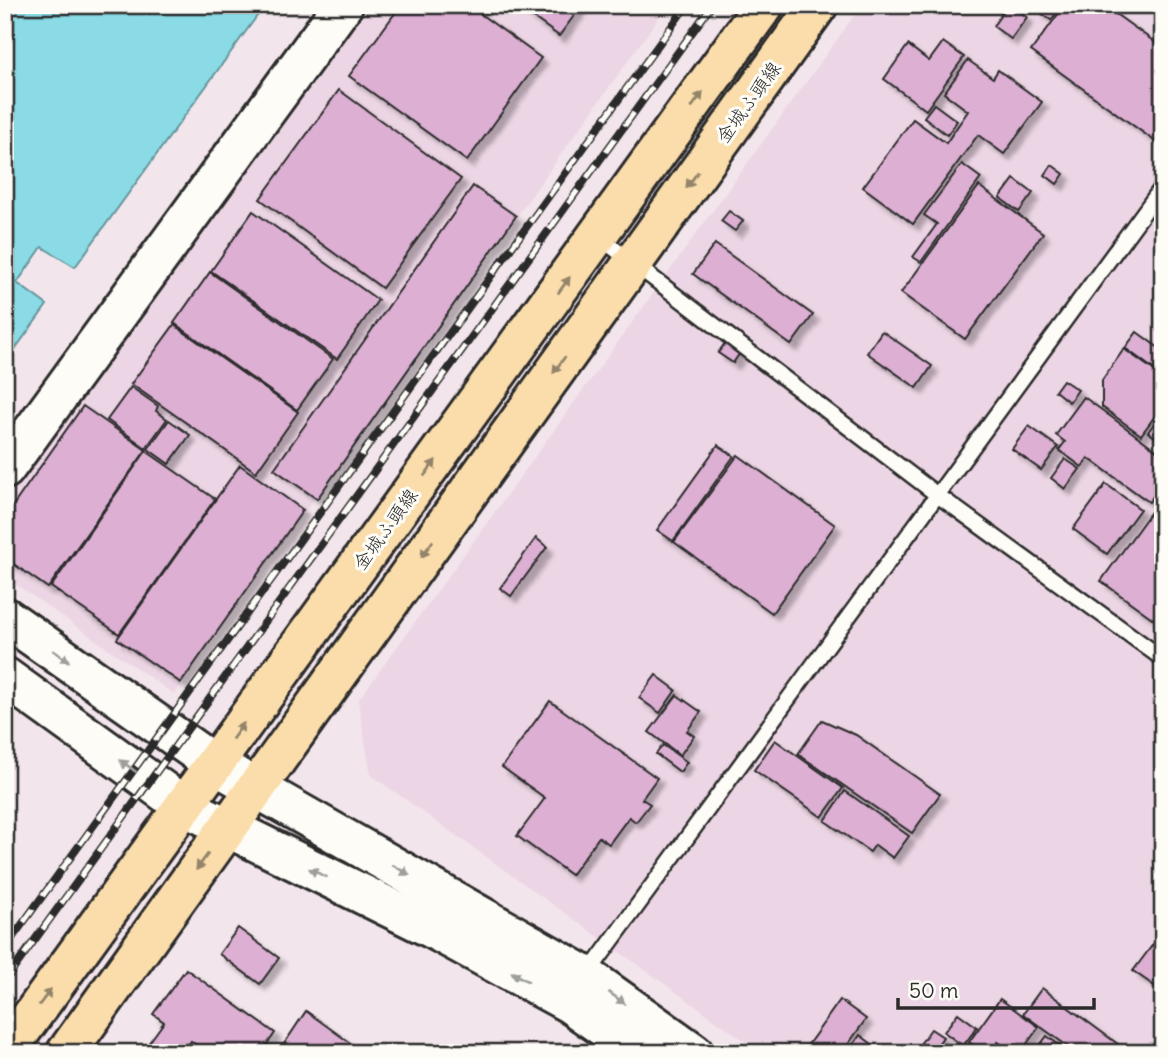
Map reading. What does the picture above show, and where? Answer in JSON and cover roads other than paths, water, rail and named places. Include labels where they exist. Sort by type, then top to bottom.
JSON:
[{"type":"main road","name":"金城ふ頭線","points":[[5,1053],[764,5]]},
{"type":"main road","name":"金城ふ頭線","points":[[66,1053],[818,5]]},
{"type":"street","points":[[5,469],[343,5]]},
{"type":"street","points":[[5,617],[214,764],[256,787],[578,989],[694,1053]]},
{"type":"street","points":[[5,677],[184,806],[433,929],[578,989],[640,1053]]},
{"type":"lane","points":[[578,989],[936,494],[1163,186]]},
{"type":"lane","points":[[598,237],[936,494],[1163,659]]},
{"type":"water","points":[[5,5],[265,5],[75,267],[42,247],[17,283],[47,305],[5,363]]},
{"type":"railway","points":[[5,948],[687,5]]},
{"type":"railway","points":[[5,981],[712,5]]}]
